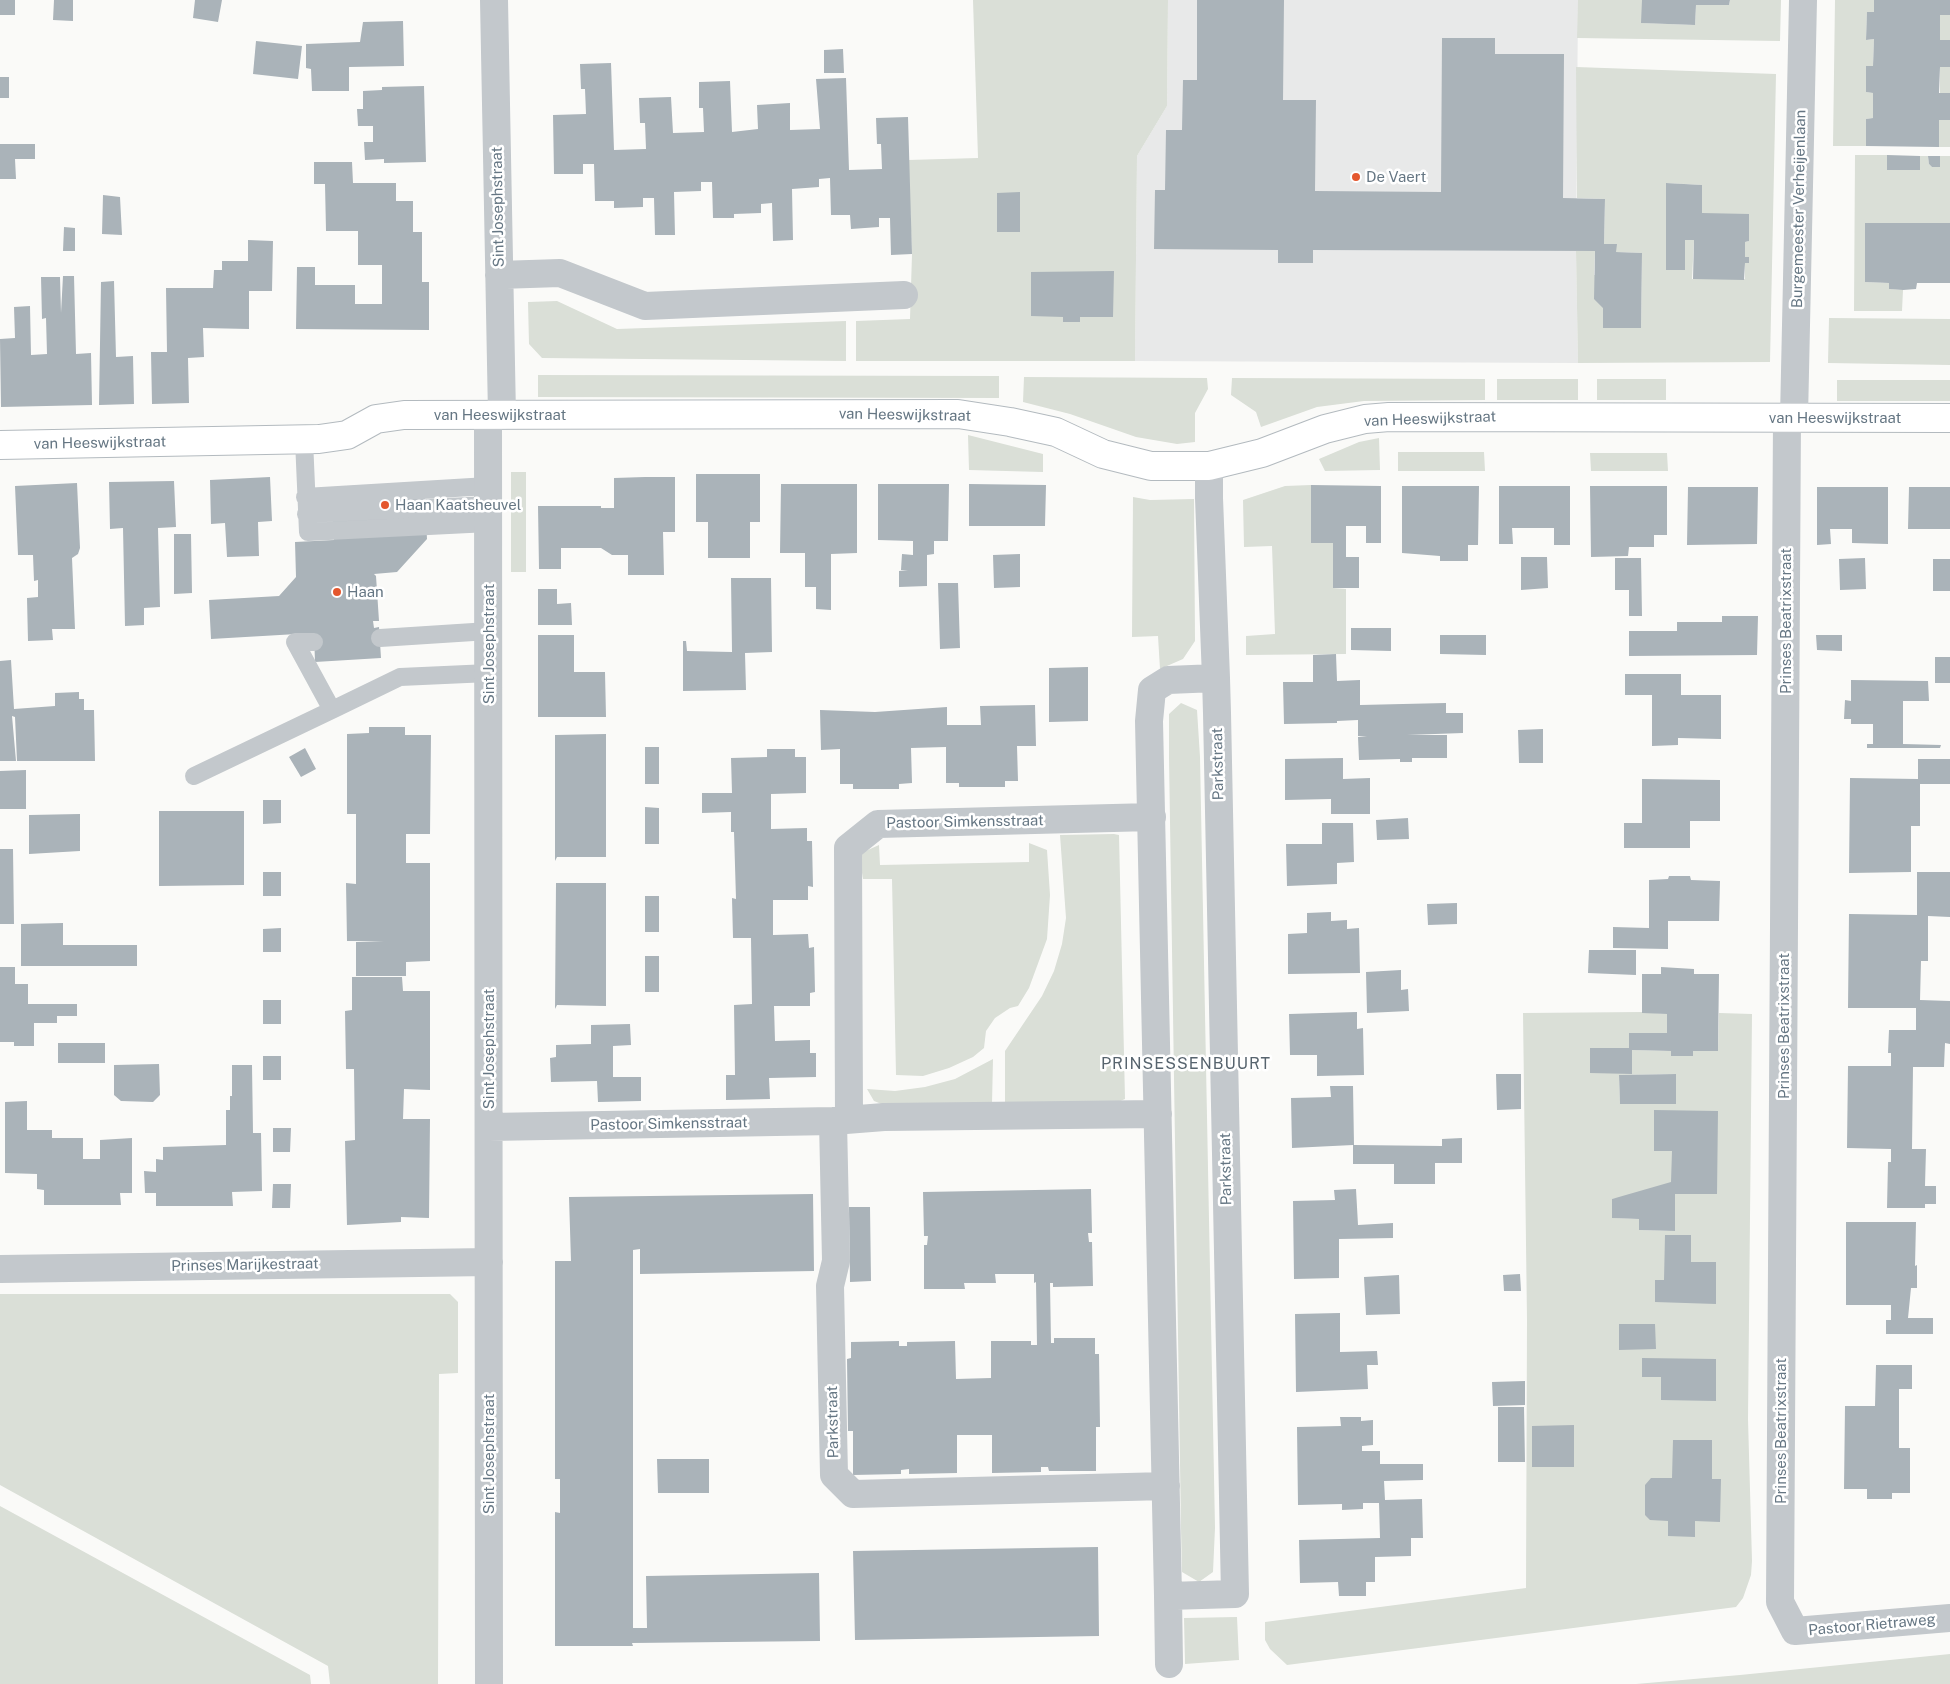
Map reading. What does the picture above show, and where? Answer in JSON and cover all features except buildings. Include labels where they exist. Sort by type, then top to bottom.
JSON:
[{"type":"street","name":"Sint Josephstraat","points":[[489,1684],[490,673],[488,505],[495,415],[499,275],[494,0]]},
{"type":"street","name":"Burgemeester Verheijenlaan","points":[[1791,418],[1804,0]]},
{"type":"street","points":[[499,275],[560,272],[645,306],[904,295]]},
{"type":"street","name":"van Heeswijkstraat","points":[[0,445],[304,440],[347,435],[376,419],[404,415],[958,414],[1010,422],[1056,432],[1103,454],[1151,466],[1209,466],[1262,453],[1325,429],[1365,419],[1424,417],[1950,418]]},
{"type":"street","name":"Prinses Beatrixstraat","points":[[1791,418],[1780,1602],[1795,1631]]},
{"type":"street","name":"Parkstraat","points":[[1168,1596],[1235,1594],[1216,678],[1209,466]]},
{"type":"street","points":[[1169,1664],[1150,721],[1152,690],[1168,680],[1216,678]]},
{"type":"street","name":"Pastoor Simkensstraat","points":[[841,1120],[848,848],[878,824],[1152,817]]},
{"type":"street","name":"Pastoor Simkensstraat","points":[[489,1128],[1158,1114]]},
{"type":"street","name":"Parkstraat","points":[[841,1120],[836,1261],[830,1286],[834,1475],[853,1494],[1166,1486]]},
{"type":"street","name":"Prinses Marijkestraat","points":[[0,1269],[489,1262]]},
{"type":"street","name":"Pastoor Rietraweg","points":[[1795,1631],[1950,1618]]},
{"type":"lane","points":[[304,440],[308,532],[488,505]]},
{"type":"lane","points":[[306,505],[488,505]]},
{"type":"lane","points":[[388,637],[489,631]]},
{"type":"lane","points":[[314,642],[295,642],[332,710]]},
{"type":"lane","points":[[194,776],[400,677],[490,673]]},
{"type":"shaded area","points":[[973,0],[1168,0],[1167,106],[1137,156],[1135,361],[856,361],[856,321],[910,319],[912,254],[908,160],[978,158]]},
{"type":"shaded area","name":"De Vaert","points":[[1168,0],[1578,0],[1576,251],[1578,363],[1135,361],[1137,156],[1167,106]]},
{"type":"shaded area","points":[[1578,0],[1642,0],[1642,23],[1695,25],[1696,5],[1729,5],[1730,0],[1781,0],[1780,41],[1577,38]]},
{"type":"shaded area","points":[[1835,0],[1874,0],[1874,12],[1867,13],[1866,40],[1874,39],[1873,66],[1866,66],[1866,92],[1873,93],[1873,118],[1866,119],[1866,146],[1833,146]]},
{"type":"shaded area","points":[[1940,15],[1950,15],[1950,40],[1940,40]]},
{"type":"shaded area","points":[[1576,67],[1776,74],[1770,362],[1578,363],[1576,251],[1595,251],[1594,275],[1603,275],[1603,328],[1641,328],[1642,253],[1616,252],[1616,244],[1604,244],[1605,199],[1577,198]],"holes":[[[1667,183],[1702,185],[1701,233],[1749,214],[1749,241],[1745,242],[1745,257],[1749,257],[1745,263],[1745,279],[1692,279],[1694,240],[1685,240],[1685,270],[1666,270]]]},
{"type":"shaded area","points":[[1940,67],[1950,67],[1950,93],[1940,93]]},
{"type":"shaded area","points":[[1939,120],[1950,120],[1950,147],[1939,147]]},
{"type":"shaded area","points":[[1855,155],[1887,155],[1887,170],[1920,170],[1920,156],[1928,156],[1929,164],[1932,167],[1939,167],[1940,156],[1950,156],[1950,223],[1865,224],[1865,282],[1889,283],[1889,289],[1903,290],[1902,311],[1854,311]]},
{"type":"shaded area","points":[[557,301],[617,329],[846,321],[846,361],[542,358],[529,344],[528,302]]},
{"type":"shaded area","points":[[1829,318],[1950,319],[1950,365],[1828,363]]},
{"type":"shaded area","points":[[538,375],[999,376],[999,398],[538,397]]},
{"type":"shaded area","points":[[1024,377],[1207,378],[1208,389],[1195,413],[1195,442],[1177,444],[1136,437],[1070,414],[1023,402]]},
{"type":"shaded area","points":[[1232,378],[1485,379],[1485,400],[1364,401],[1317,407],[1261,427],[1256,412],[1231,395]]},
{"type":"shaded area","points":[[1497,379],[1578,379],[1578,400],[1497,400]]},
{"type":"shaded area","points":[[1597,379],[1666,379],[1666,400],[1597,400]]},
{"type":"shaded area","points":[[1837,380],[1950,380],[1950,401],[1837,401]]},
{"type":"shaded area","points":[[968,435],[1043,454],[1043,472],[969,470]]},
{"type":"shaded area","points":[[1379,438],[1380,470],[1325,471],[1319,459],[1359,442]]},
{"type":"shaded area","points":[[1398,452],[1484,452],[1485,471],[1398,471]]},
{"type":"shaded area","points":[[1590,453],[1667,453],[1668,471],[1591,471]]},
{"type":"shaded area","points":[[511,472],[526,472],[526,572],[511,572]]},
{"type":"shaded area","points":[[1311,485],[1311,543],[1333,543],[1333,588],[1346,589],[1346,654],[1246,655],[1246,636],[1275,634],[1272,546],[1244,547],[1243,500],[1285,486]]},
{"type":"shaded area","points":[[1133,497],[1150,500],[1194,499],[1195,641],[1183,659],[1160,669],[1158,636],[1132,637]]},
{"type":"shaded area","points":[[1181,703],[1197,710],[1200,757],[1215,1528],[1213,1572],[1199,1582],[1182,1572],[1181,1528],[1169,714]]},
{"type":"shaded area","points":[[1060,835],[1119,835],[1125,1099],[1118,1102],[1005,1104],[1005,1051],[1042,996],[1054,971],[1062,944],[1066,918]]},
{"type":"shaded area","points":[[1029,843],[1047,850],[1050,895],[1047,939],[1029,988],[1018,1006],[1010,1008],[995,1018],[986,1031],[984,1048],[973,1057],[949,1068],[923,1076],[896,1075],[892,879],[863,879],[859,854],[879,845],[880,865],[1029,862]]},
{"type":"shaded area","points":[[1642,1012],[1667,1014],[1667,1033],[1630,1033],[1632,1074],[1632,1050],[1671,1051],[1671,1056],[1693,1056],[1693,1051],[1718,1051],[1719,1013],[1752,1014],[1748,1419],[1752,1561],[1751,1575],[1743,1598],[1736,1607],[1287,1665],[1270,1649],[1265,1640],[1265,1622],[1526,1588],[1527,1320],[1523,1013]],"holes":[[[1676,1074],[1676,1104],[1620,1104],[1619,1075]],[[1654,1111],[1717,1194],[1675,1194],[1674,1231],[1639,1230],[1639,1219],[1613,1218],[1612,1199],[1673,1191],[1672,1151],[1654,1150]]]},
{"type":"shaded area","points":[[993,1059],[992,1104],[884,1105],[874,1101],[867,1089],[895,1091],[925,1087],[955,1079]]},
{"type":"shaded area","points":[[0,1294],[450,1294],[458,1302],[458,1373],[439,1374],[438,1684],[330,1684],[328,1666],[0,1485]]},
{"type":"shaded area","points":[[0,1506],[310,1675],[311,1684],[0,1684]]},
{"type":"shaded area","points":[[1237,1617],[1239,1660],[1185,1664],[1184,1618]]},
{"type":"shaded area","points":[[1950,1654],[1950,1684],[1636,1684],[1740,1675]]},
{"type":"place","name":"De Vaert","points":[[1356,177]]},
{"type":"place","name":"Haan Kaatsheuvel","points":[[385,505]]},
{"type":"place","name":"Haan","points":[[337,592]]},
{"type":"district","name":"PRINSESSENBUURT","points":[[1186,1064]]}]
